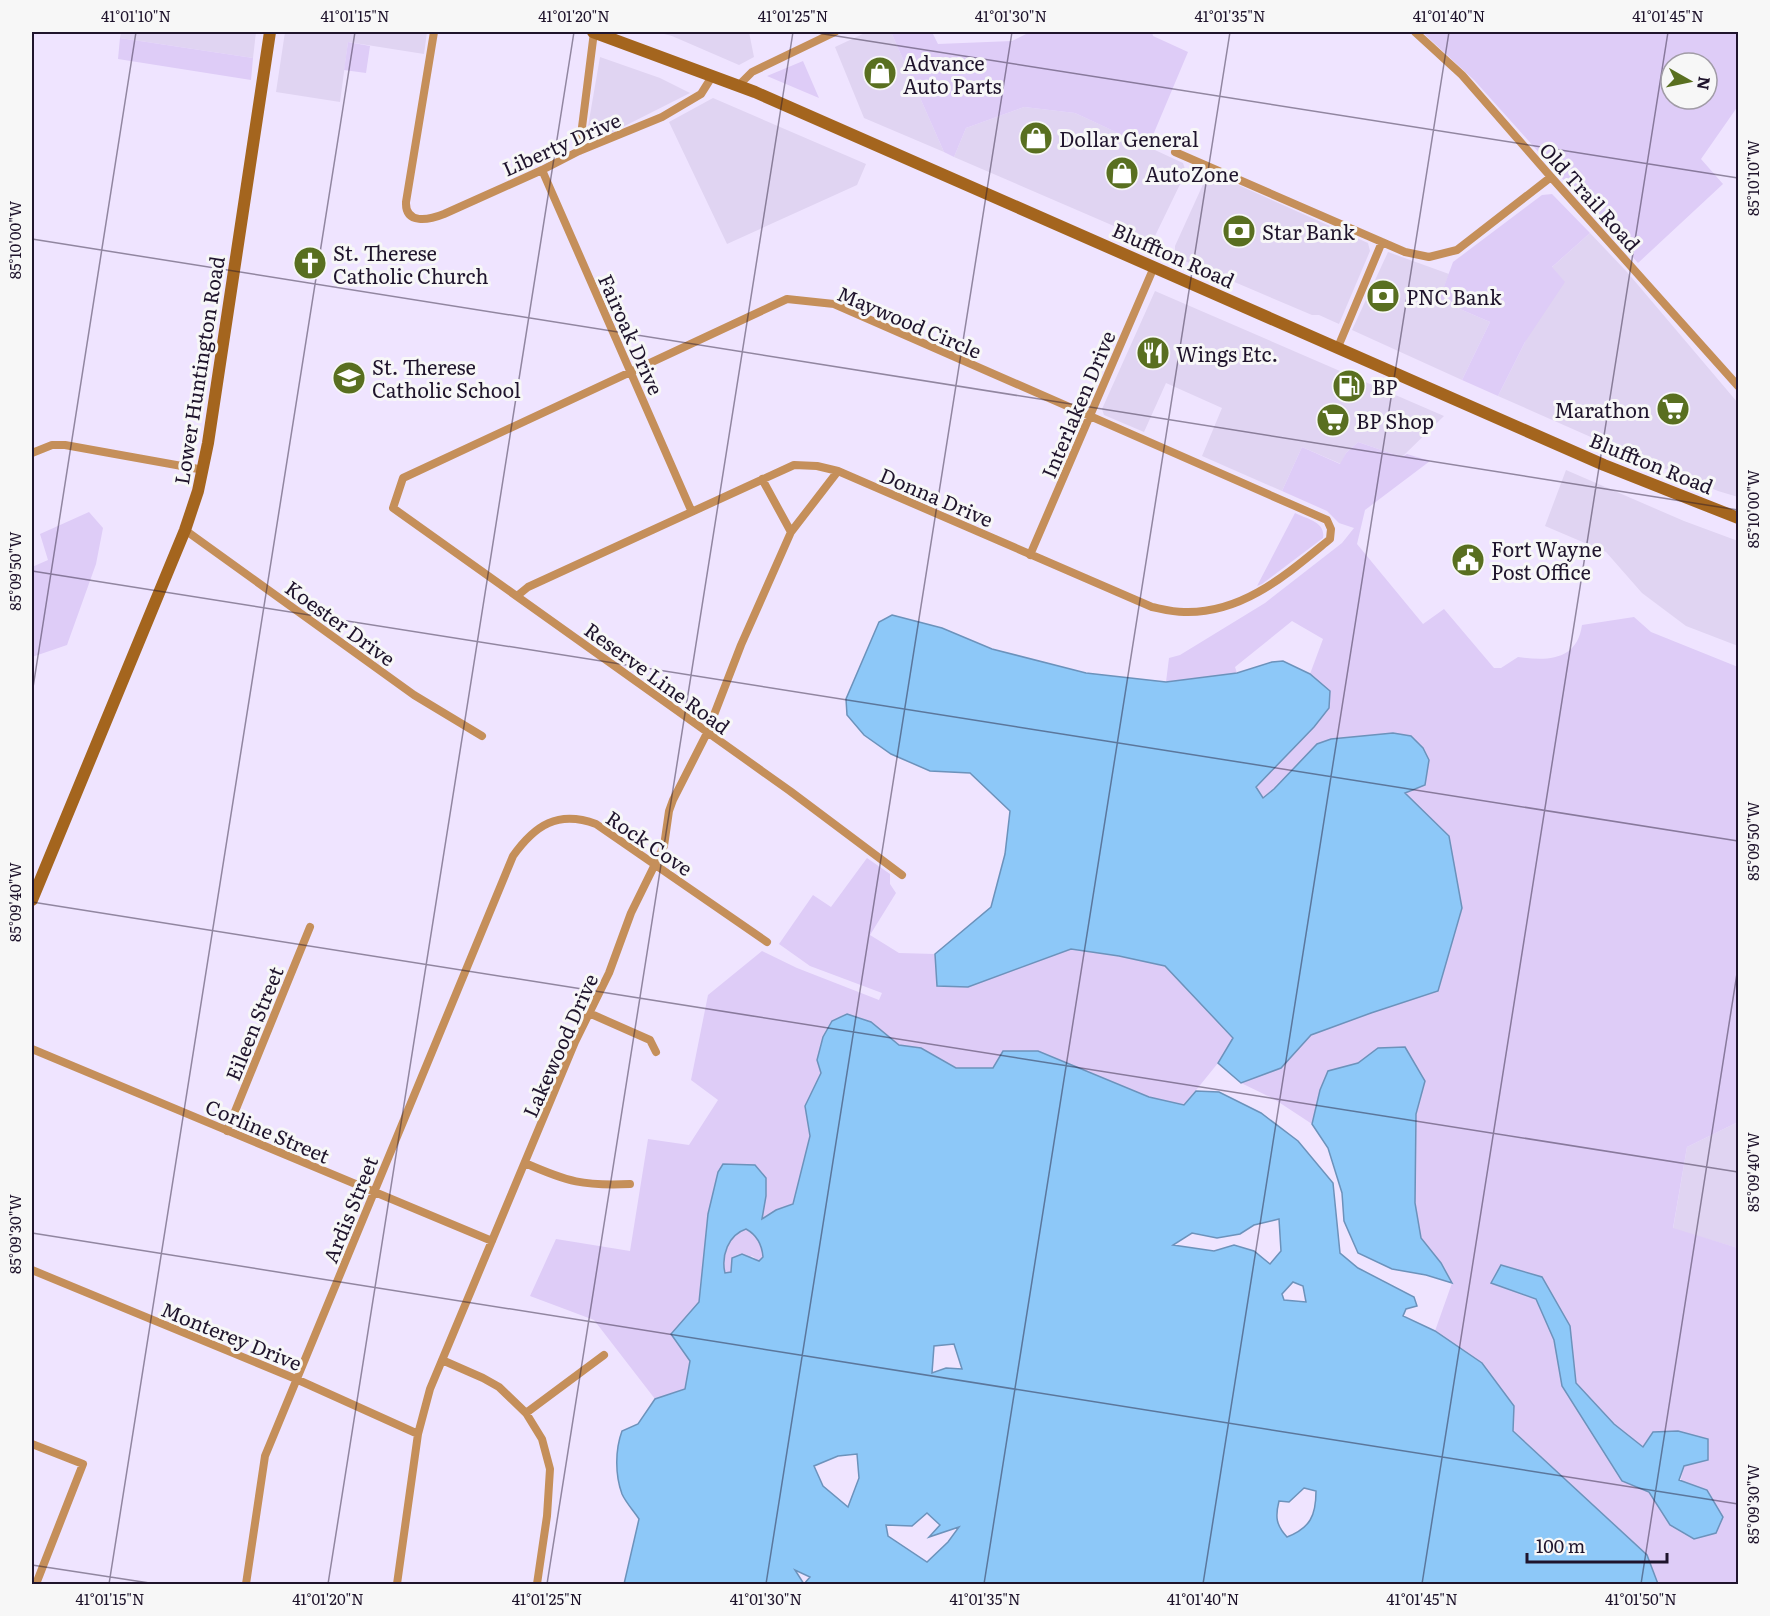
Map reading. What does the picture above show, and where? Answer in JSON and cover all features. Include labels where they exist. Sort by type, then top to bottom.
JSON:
[{"type":"main road","name":"Lower Huntington Road","points":[[32,900],[185,530],[204,470],[270,32]]},
{"type":"main road","name":"Bluffton Road","points":[[594,32],[739,85],[1604,465],[1738,518]]},
{"type":"street","name":"Liberty Drive","points":[[435,32],[405,208],[410,217],[434,218],[579,151],[662,117],[696,99],[713,75]]},
{"type":"street","points":[[579,151],[594,32]]},
{"type":"street","points":[[739,85],[753,72],[835,32]]},
{"type":"street","name":"Old Trail Road","points":[[1415,32],[1462,75],[1738,386]]},
{"type":"street","points":[[1175,152],[1405,252],[1429,257],[1457,250],[1551,177]]},
{"type":"street","name":"Fairoak Drive","points":[[542,170],[691,510]]},
{"type":"street","points":[[1338,347],[1382,242]]},
{"type":"street","name":"Interlaken Drive","points":[[1030,555],[1154,267]]},
{"type":"street","name":"Maywood Circle","points":[[393,508],[403,478],[787,299],[834,304],[1327,520],[1331,529]]},
{"type":"street","points":[[32,453],[52,446],[65,445],[204,470]]},
{"type":"street","name":"Donna Drive","points":[[517,596],[528,587],[691,510],[794,465],[817,466],[838,471],[1152,607],[1183,612],[1223,607],[1257,594],[1280,580],[1330,539],[1331,529]]},
{"type":"street","name":"Lakewood Drive","points":[[397,1584],[418,1434],[423,1411],[442,1360],[575,1042],[609,973],[631,913],[655,864],[667,835],[669,812],[674,800],[707,733],[741,645],[791,532],[838,471]]},
{"type":"street","points":[[762,479],[791,532]]},
{"type":"street","name":"Reserve Line Road","points":[[393,508],[790,791],[902,874]]},
{"type":"street","name":"Koester Drive","points":[[185,530],[414,694],[482,736]]},
{"type":"street","name":"Rock Cove","points":[[513,856],[536,829],[548,823],[571,818],[596,824],[767,942]]},
{"type":"street","name":"Ardis Street","points":[[246,1584],[265,1456],[513,856]]},
{"type":"street","name":"Eileen Street","points":[[227,1131],[310,927]]},
{"type":"street","points":[[589,1013],[650,1040],[656,1052]]},
{"type":"street","name":"Corline Street","points":[[32,1049],[492,1241]]},
{"type":"street","points":[[525,1163],[562,1179],[581,1184],[630,1184]]},
{"type":"street","name":"Monterey Drive","points":[[32,1270],[296,1379],[418,1434]]},
{"type":"street","points":[[526,1413],[604,1355]]},
{"type":"street","points":[[442,1360],[500,1387],[526,1413],[542,1439],[550,1469],[547,1516],[537,1584]]},
{"type":"street","points":[[32,1444],[83,1464],[36,1584]]},
{"type":"shaded area","points":[[121,32],[256,32],[253,58],[120,38]]},
{"type":"shaded area","points":[[285,32],[427,32],[424,54],[348,42],[340,102],[276,92]]},
{"type":"shaded area","points":[[656,32],[749,32],[754,57],[739,65],[672,36]]},
{"type":"shaded area","points":[[867,32],[891,32],[944,152],[864,118],[835,47]]},
{"type":"shaded area","points":[[891,32],[932,32],[938,44],[1012,41],[1030,32],[1152,32],[1153,36],[1188,52],[1148,147],[1075,113],[1024,107],[966,128],[954,157],[944,152]]},
{"type":"shaded area","points":[[1422,32],[1738,32],[1738,106],[1701,159],[1723,184],[1638,263],[1474,80]]},
{"type":"shaded area","points":[[120,38],[253,58],[251,80],[118,59]]},
{"type":"shaded area","points":[[348,42],[370,46],[366,73],[344,70]]},
{"type":"shaded area","points":[[600,57],[660,78],[690,93],[591,143],[586,138]]},
{"type":"shaded area","points":[[803,61],[819,98],[767,76]]},
{"type":"shaded area","points":[[713,98],[866,164],[857,185],[727,244],[669,122]]},
{"type":"shaded area","points":[[1024,107],[1075,113],[1183,163],[1186,172],[1151,242],[954,157],[966,128]]},
{"type":"shaded area","points":[[1216,175],[1368,243],[1370,251],[1339,324],[1319,315],[1312,315],[1178,258],[1175,246],[1205,180],[1209,176]]},
{"type":"shaded area","points":[[1552,194],[1590,233],[1552,267],[1565,282],[1525,342],[1498,396],[1462,380],[1490,322],[1439,300],[1453,262],[1542,195]]},
{"type":"shaded area","points":[[1590,233],[1627,272],[1738,403],[1738,497],[1627,453],[1498,396],[1525,342],[1551,268]]},
{"type":"shaded area","points":[[1388,252],[1449,274],[1439,300],[1490,322],[1462,380],[1352,330]]},
{"type":"shaded area","points":[[1155,291],[1444,416],[1402,457],[1358,442],[1346,453],[1341,464],[1302,447],[1282,491],[1202,456],[1222,408],[1166,383],[1144,432],[1104,415],[1102,409]]},
{"type":"shaded area","points":[[1358,442],[1402,457],[1407,454],[1430,461],[1365,510],[1357,544],[1423,624],[1444,609],[1494,668],[1501,668],[1518,657],[1540,659],[1559,656],[1574,646],[1582,625],[1634,617],[1651,632],[1738,667],[1738,1122],[1687,1147],[1673,1228],[1738,1248],[1738,1584],[1658,1584],[1647,1555],[1513,1430],[1514,1406],[1482,1363],[1435,1331],[1452,1283],[1441,1263],[1421,1238],[1415,1203],[1416,1114],[1425,1081],[1378,1048],[1358,1063],[1328,1071],[1320,1090],[1312,1124],[1274,1099],[1241,1083],[1281,1068],[1311,1035],[1371,1013],[1449,836],[1404,793],[1363,736],[1331,739],[1263,798],[1256,787],[1314,727],[1329,708],[1330,691],[1310,674],[1323,639],[1292,621],[1235,667],[1237,673],[1166,682],[1169,658],[1180,655],[1265,603],[1342,543],[1354,528],[1339,523],[1327,511],[1282,491],[1302,447],[1340,464],[1346,453]],"holes":[[[1501,1265],[1570,1326],[1576,1383],[1614,1424],[1644,1448],[1684,1466],[1670,1525],[1649,1492],[1622,1481],[1562,1386],[1554,1340],[1536,1299],[1492,1283]]]},
{"type":"shaded area","points":[[1566,470],[1684,521],[1738,541],[1738,646],[1686,626],[1642,593],[1606,552],[1545,526]]},
{"type":"shaded area","points":[[89,512],[103,528],[96,564],[67,645],[32,657],[32,567],[48,560],[40,534]]},
{"type":"shaded area","points":[[1295,513],[1319,525],[1322,528],[1323,538],[1257,586]]},
{"type":"shaded area","points":[[867,858],[890,874],[890,884],[896,893],[870,935],[899,953],[935,954],[937,986],[968,987],[1071,949],[1119,956],[1165,966],[1233,1038],[1218,1063],[1184,1105],[994,1068],[956,1068],[921,1048],[899,1045],[871,1022],[832,1021],[819,1053],[821,1073],[805,1106],[810,1136],[793,1204],[776,1210],[762,1219],[766,1196],[708,1214],[699,1302],[671,1334],[690,1361],[685,1389],[655,1399],[594,1320],[530,1296],[556,1239],[630,1251],[648,1139],[689,1145],[718,1100],[691,1080],[708,995],[762,951],[797,968],[879,1000],[882,993],[810,966],[779,944],[813,895],[831,907]]},
{"type":"shaded area","points":[[1738,1122],[1738,1248],[1673,1229],[1687,1147]]},
{"type":"shaded area","points":[[746,1229],[758,1241],[763,1257],[759,1261],[752,1256],[731,1272],[725,1273],[724,1260],[727,1247],[735,1236]]},
{"type":"water","points":[[892,615],[942,628],[992,649],[1086,673],[1166,682],[1237,673],[1272,662],[1283,661],[1310,674],[1330,691],[1329,708],[1314,727],[1256,787],[1263,798],[1317,744],[1331,739],[1393,733],[1411,736],[1423,748],[1429,760],[1425,785],[1405,793],[1449,836],[1462,908],[1438,991],[1311,1035],[1281,1068],[1241,1083],[1218,1063],[1233,1038],[1165,966],[1071,949],[968,987],[937,986],[935,954],[991,907],[1005,854],[1010,811],[970,773],[930,771],[891,754],[864,735],[847,715],[846,699],[879,622]]},
{"type":"water","points":[[847,1014],[871,1022],[899,1045],[921,1048],[956,1068],[993,1068],[1003,1051],[1038,1051],[1149,1097],[1184,1105],[1196,1091],[1219,1092],[1261,1113],[1298,1141],[1333,1183],[1340,1253],[1358,1268],[1414,1297],[1417,1306],[1406,1309],[1403,1316],[1435,1331],[1482,1363],[1514,1406],[1513,1431],[1647,1555],[1658,1584],[804,1584],[624,1584],[639,1519],[620,1487],[617,1471],[618,1446],[622,1431],[638,1424],[655,1399],[685,1389],[690,1361],[671,1334],[699,1302],[708,1214],[718,1172],[723,1164],[755,1165],[766,1178],[762,1219],[776,1210],[793,1204],[810,1136],[805,1106],[821,1073],[817,1060],[823,1037],[832,1021]],"holes":[[[1279,1219],[1281,1251],[1270,1264],[1254,1251],[1234,1245],[1214,1251],[1173,1245],[1192,1233],[1217,1238],[1240,1234],[1254,1225]],[[746,1229],[750,1231],[758,1241],[763,1257],[759,1261],[742,1254],[732,1258],[731,1272],[725,1273],[725,1253],[735,1236]],[[1293,1282],[1303,1286],[1306,1302],[1284,1300],[1282,1294]],[[954,1344],[962,1369],[946,1368],[932,1373],[934,1346]],[[857,1454],[859,1478],[848,1507],[823,1486],[814,1466],[838,1456]],[[1304,1488],[1316,1491],[1315,1507],[1310,1520],[1301,1530],[1287,1537],[1277,1520],[1279,1501],[1289,1502]],[[927,1513],[940,1525],[929,1537],[959,1527],[948,1542],[927,1562],[888,1536],[886,1525],[912,1526]],[[795,1570],[810,1577],[804,1584]]]},
{"type":"water","points":[[1405,1047],[1425,1081],[1416,1114],[1415,1203],[1421,1238],[1441,1263],[1452,1283],[1426,1275],[1392,1269],[1358,1253],[1344,1221],[1342,1193],[1328,1148],[1312,1124],[1320,1090],[1328,1071],[1358,1063],[1378,1048]]},
{"type":"water","points":[[1501,1265],[1542,1277],[1570,1326],[1576,1383],[1614,1424],[1643,1447],[1653,1432],[1678,1431],[1708,1439],[1708,1460],[1684,1466],[1679,1480],[1707,1490],[1723,1517],[1716,1533],[1694,1539],[1670,1525],[1649,1492],[1622,1481],[1562,1386],[1554,1340],[1536,1299],[1491,1283]]},
{"type":"place","name":"Advance Auto Parts","points":[[880,73]]},
{"type":"place","name":"Dollar General","points":[[1036,138]]},
{"type":"place","name":"AutoZone","points":[[1122,173]]},
{"type":"place","name":"Star Bank","points":[[1239,231]]},
{"type":"place","name":"St. Therese Catholic Church","points":[[310,263]]},
{"type":"place","name":"PNC Bank","points":[[1383,296]]},
{"type":"place","name":"Wings Etc.","points":[[1153,353]]},
{"type":"place","name":"St. Therese Catholic School","points":[[349,378]]},
{"type":"place","name":"BP","points":[[1349,386]]},
{"type":"place","name":"Marathon","points":[[1673,409]]},
{"type":"place","name":"BP Shop","points":[[1333,420]]},
{"type":"place","name":"Fort Wayne Post Office","points":[[1468,560]]}]
